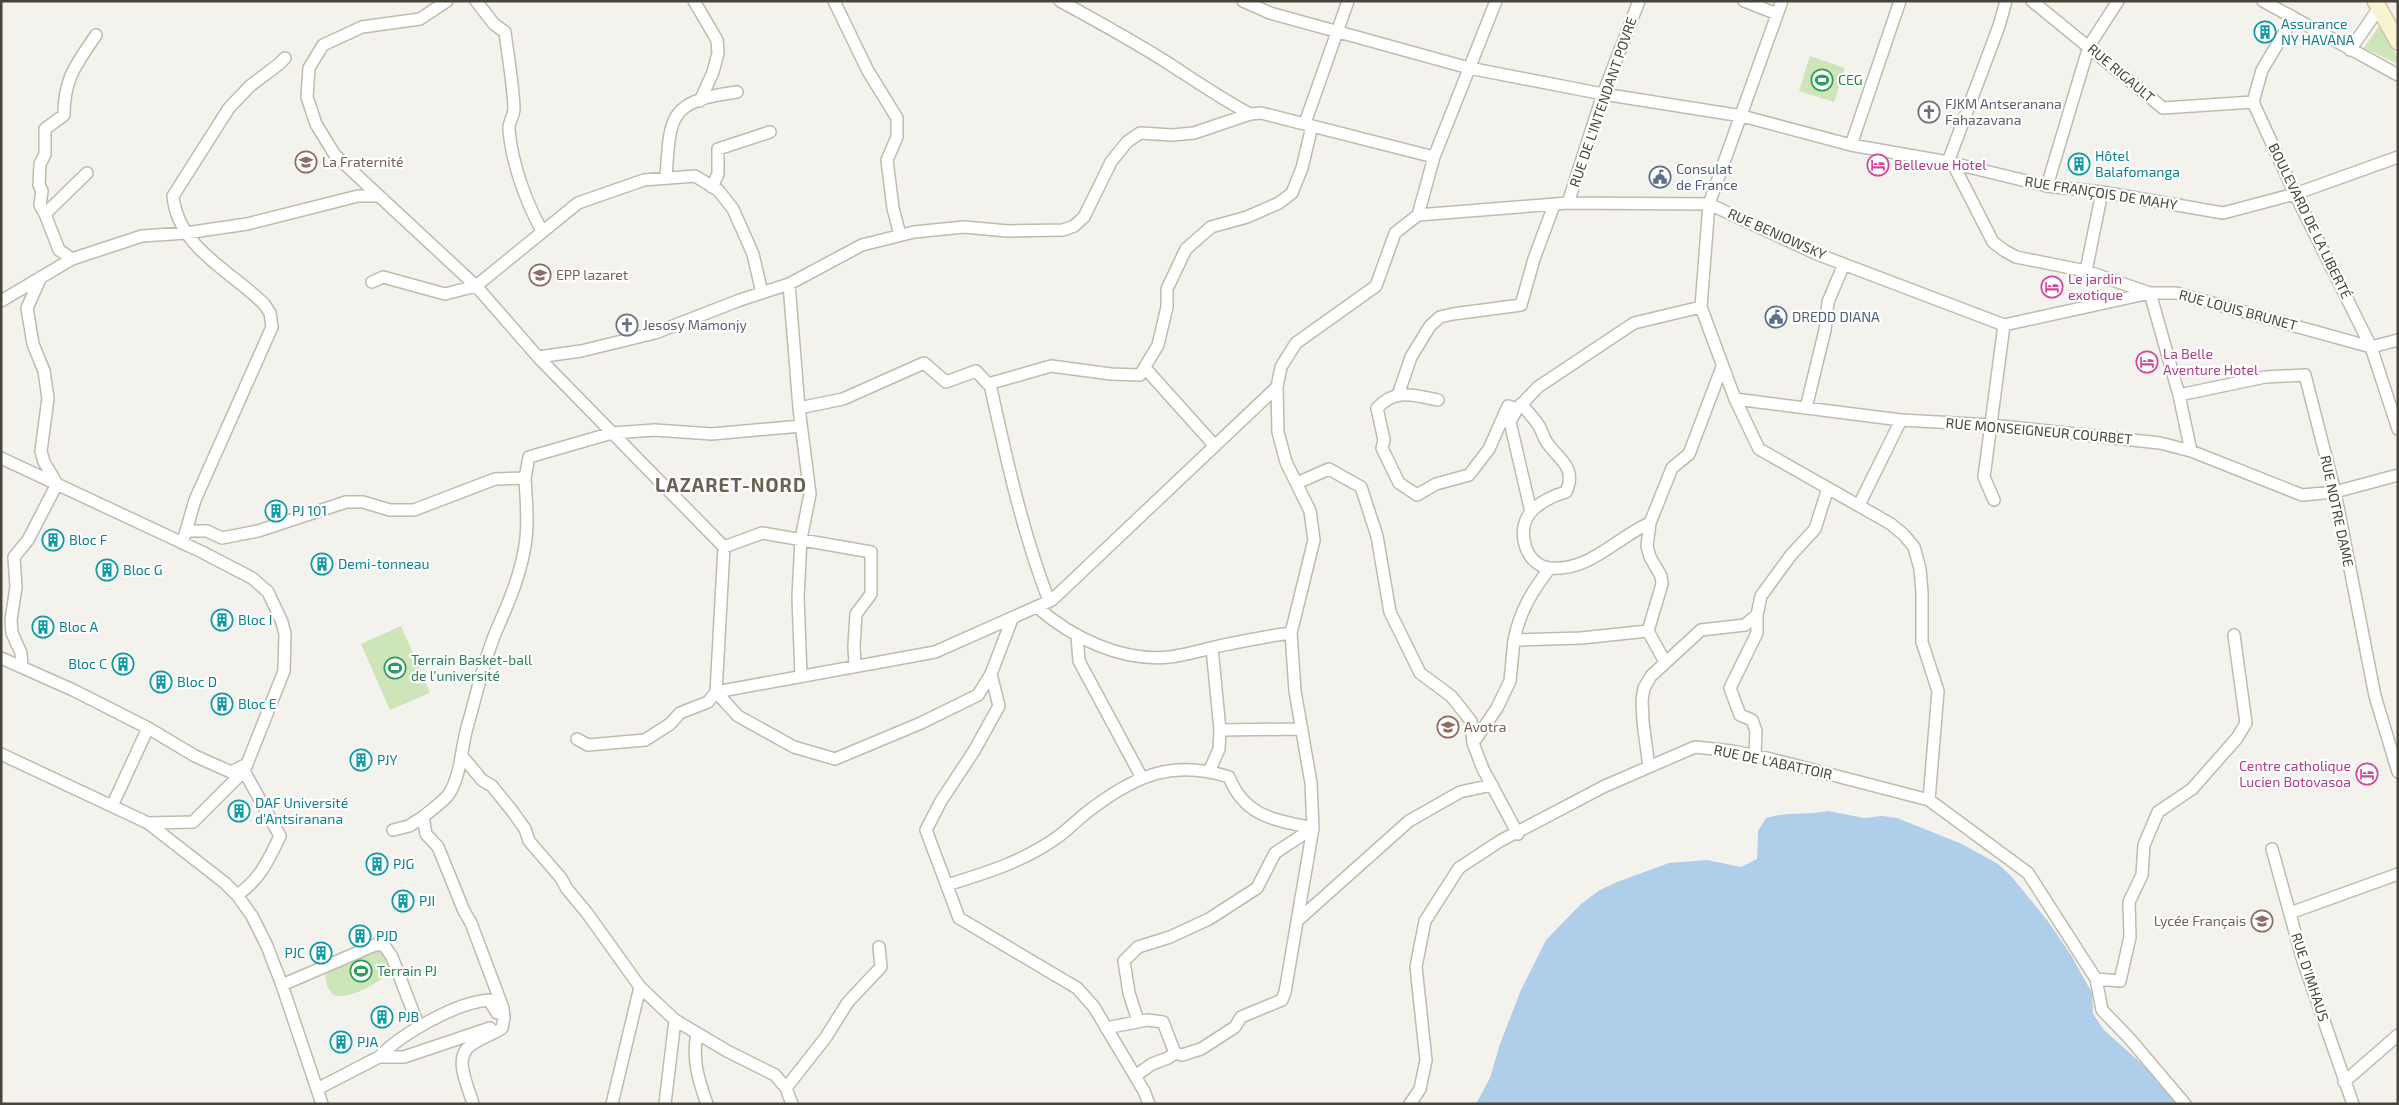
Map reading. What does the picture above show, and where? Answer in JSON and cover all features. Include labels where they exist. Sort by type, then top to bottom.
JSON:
[{"type":"main road","points":[[2377,4],[2398,42]]},
{"type":"street","points":[[447,1],[420,19],[362,27],[323,45],[309,68],[308,97],[316,124],[335,154],[476,286],[538,357],[724,547],[716,692],[708,702],[680,713],[670,724],[645,740],[588,745],[577,739]]},
{"type":"street","points":[[476,1],[494,24],[505,32],[514,112],[508,128],[518,172],[533,215],[542,232]]},
{"type":"street","points":[[694,1],[704,6],[717,40],[718,53],[713,72],[700,101]]},
{"type":"street","points":[[834,1],[868,71],[897,118],[897,137],[887,160],[893,208],[900,235]]},
{"type":"street","points":[[1060,1],[1171,65],[1221,99],[1250,114]]},
{"type":"street","name":"RUE FRANÇOIS DE MAHY","points":[[1243,1],[1270,13],[1469,68],[1603,94],[1742,116],[1851,145],[1950,163],[2046,186],[2102,192],[2223,213],[2295,194],[2398,157]]},
{"type":"street","points":[[799,408],[843,399],[924,363],[946,382],[976,372],[990,384],[1051,366],[1111,374],[1140,375],[1158,344],[1167,307],[1167,289],[1186,249],[1211,227],[1247,217],[1279,203],[1292,193],[1302,168],[1309,125],[1336,31],[1348,1]]},
{"type":"street","points":[[1106,1028],[1147,1020],[1163,1022],[1175,1053],[1182,1056],[1201,1049],[1234,1027],[1241,1017],[1282,1000],[1313,828],[1311,784],[1295,691],[1291,633],[1314,540],[1310,511],[1286,462],[1278,432],[1277,387],[1281,367],[1296,343],[1376,286],[1395,233],[1418,215],[1434,157],[1496,1]]},
{"type":"street","name":"RUE DE L'INTENDANT POVRE","points":[[1568,203],[1603,94],[1640,1]]},
{"type":"street","points":[[1744,1],[1777,14]]},
{"type":"street","points":[[1782,1],[1709,204],[1701,307],[1735,399],[1759,449],[1904,534],[1914,547],[1922,592],[1922,642],[1938,691],[1929,800]]},
{"type":"street","points":[[1851,145],[1900,1]]},
{"type":"street","points":[[1950,163],[1999,26],[2006,1]]},
{"type":"street","name":"RUE RIGAULT","points":[[2032,1],[2163,108],[2253,102]]},
{"type":"street","points":[[2046,186],[2089,46],[2118,1]]},
{"type":"street","points":[[2263,1],[2398,76]]},
{"type":"street","points":[[2350,50],[2377,4]]},
{"type":"street","points":[[2253,102],[2262,70],[2293,18]]},
{"type":"street","points":[[72,258],[59,250],[40,205],[42,191],[39,184],[40,164],[45,154],[45,129],[64,115],[64,94],[71,72],[96,35]]},
{"type":"street","points":[[182,543],[195,500],[272,327],[270,313],[264,304],[197,248],[186,234],[174,208],[174,196],[229,108],[250,86],[280,64],[285,58]]},
{"type":"street","points":[[666,178],[669,133],[675,116],[683,107],[718,95],[736,92]]},
{"type":"street","name":"BOULEVARD DE LA LIBERTÉ","points":[[2253,102],[2295,194],[2371,347],[2398,428]]},
{"type":"street","points":[[538,357],[581,351],[655,333],[789,284],[862,245],[900,235],[964,227],[1008,231],[1063,230],[1074,226],[1084,217],[1110,162],[1127,142],[1140,133],[1194,133],[1250,114],[1261,113],[1434,157]]},
{"type":"street","points":[[712,187],[718,174],[718,149],[770,132]]},
{"type":"street","name":"RUE LOUIS BRUNET","points":[[1950,163],[1993,242],[2016,257],[2086,271],[2150,293],[2176,292],[2371,347]]},
{"type":"street","points":[[45,214],[86,173]]},
{"type":"street","points":[[372,282],[383,277],[445,294],[476,286],[578,204],[644,180],[695,176],[712,187],[733,208],[753,254],[762,294]]},
{"type":"street","points":[[2086,271],[2102,192]]},
{"type":"street","points":[[1,301],[72,258],[142,236],[186,234],[247,224],[358,196],[379,196]]},
{"type":"street","name":"RUE BENIOWSKY","points":[[1418,215],[1568,203],[1709,204],[1844,264],[2004,325]]},
{"type":"street","points":[[1398,395],[1411,357],[1430,326],[1440,317],[1521,305],[1534,259],[1554,205]]},
{"type":"street","points":[[1806,408],[1825,330],[1828,302],[1844,264]]},
{"type":"street","points":[[41,277],[27,308],[33,344],[44,371],[48,398],[42,451],[44,462],[57,484]]},
{"type":"street","points":[[789,284],[799,408],[810,494],[801,539],[798,597],[801,676]]},
{"type":"street","points":[[1994,500],[1984,477],[1985,458],[1992,425],[2004,325],[2150,293],[2179,395],[2192,451]]},
{"type":"street","points":[[1531,512],[1510,422],[1519,407],[1538,387],[1634,323],[1701,307]]},
{"type":"street","points":[[2371,347],[2398,340]]},
{"type":"street","points":[[1665,662],[1648,631],[1662,584],[1661,576],[1650,557],[1647,546],[1650,523],[1672,468],[1689,454],[1722,367]]},
{"type":"street","points":[[1145,368],[1215,446]]},
{"type":"street","name":"RUE NOTRE DAME","points":[[2179,395],[2265,377],[2305,375],[2335,492],[2375,696],[2398,772]]},
{"type":"street","points":[[990,384],[1010,477],[1030,547],[1049,601]]},
{"type":"street","points":[[716,692],[935,652],[1049,601],[1277,387]]},
{"type":"street","points":[[1438,400],[1407,393],[1386,399],[1378,408],[1384,440],[1382,448],[1399,483],[1417,495],[1436,484],[1469,475],[1489,449],[1508,406],[1519,407],[1539,427],[1546,441],[1561,457],[1567,467],[1570,483],[1566,492],[1555,495],[1531,512],[1524,522],[1525,546],[1530,558],[1538,565],[1550,568],[1580,564],[1593,559],[1634,530],[1650,523]]},
{"type":"street","name":"RUE MONSEIGNEUR COURBET","points":[[1735,399],[1901,420],[1992,425],[2160,443],[2192,451],[2302,495],[2335,492],[2398,475]]},
{"type":"street","points":[[1859,506],[1901,420]]},
{"type":"street","points":[[393,830],[409,826],[423,817],[448,795],[462,756],[465,732],[489,652],[509,606],[526,545],[528,518],[524,478],[529,457],[612,432],[655,430],[712,434],[801,426]]},
{"type":"street","points":[[1,458],[252,578],[268,592],[282,622],[285,634],[284,670],[246,768],[193,822],[148,823]]},
{"type":"street","points":[[1297,482],[1329,468],[1360,487],[1377,536],[1390,612],[1420,673],[1451,696],[1471,721],[1473,743],[1482,769],[1518,834]]},
{"type":"street","points":[[186,532],[207,531],[222,538],[258,530],[346,502],[363,502],[390,510],[414,510],[495,478],[524,478]]},
{"type":"street","points":[[22,667],[22,653],[11,627],[16,587],[14,558],[28,540],[57,484]]},
{"type":"street","points":[[1755,756],[1756,731],[1752,720],[1740,715],[1730,688],[1757,633],[1757,615],[1762,596],[1790,555],[1815,529],[1828,488]]},
{"type":"street","points":[[724,547],[762,533],[871,552],[871,594],[856,614],[855,666]]},
{"type":"street","points":[[1473,743],[1497,708],[1510,681],[1514,640],[1523,607],[1550,568]]},
{"type":"street","points":[[1037,607],[1056,624],[1077,635],[1104,647],[1139,657],[1170,657],[1291,633]]},
{"type":"street","points":[[1649,767],[1643,722],[1644,688],[1651,676],[1701,630],[1745,625],[1757,615]]},
{"type":"street","points":[[716,692],[738,716],[794,747],[835,759],[921,723],[978,695],[991,674],[1012,619]]},
{"type":"street","points":[[1514,640],[1581,638],[1648,631]]},
{"type":"street","points":[[2096,979],[2120,981],[2130,937],[2129,902],[2142,876],[2144,845],[2158,812],[2192,789],[2237,738],[2246,723],[2234,634]]},
{"type":"street","points":[[1077,635],[1079,661],[1142,778]]},
{"type":"street","points":[[1209,772],[1218,749],[1220,730],[1212,648]]},
{"type":"street","points":[[1,658],[148,728],[195,756],[231,772],[246,768]]},
{"type":"street","points":[[991,674],[998,706],[974,751],[941,801],[926,830],[959,918],[1077,988],[1094,1007],[1135,1076],[1149,1104]]},
{"type":"street","points":[[112,806],[148,728]]},
{"type":"street","points":[[1220,730],[1302,729]]},
{"type":"street","name":"RUE DE L'ABATTOIR","points":[[1410,1104],[1420,1089],[1426,1060],[1416,967],[1425,921],[1459,868],[1500,841],[1518,834],[1605,786],[1695,747],[1755,756],[1929,800],[2028,873],[2096,979],[2102,1010],[2129,1038],[2185,1104]]},
{"type":"street","points":[[1,754],[148,823],[224,882],[237,895],[252,916],[267,946],[282,984],[322,1104]]},
{"type":"street","points":[[462,756],[482,780],[492,786],[513,812],[525,829],[529,841],[561,878],[567,889],[592,919],[640,987],[675,1020],[775,1075],[786,1088],[792,1104]]},
{"type":"street","points":[[237,895],[254,882],[263,870],[280,836],[246,768]]},
{"type":"street","points":[[947,885],[1001,869],[1058,837],[1095,806],[1142,778],[1163,770],[1185,769],[1229,777],[1235,792],[1257,814],[1313,828]]},
{"type":"street","points":[[1297,920],[1409,821],[1460,792],[1492,785]]},
{"type":"street","points":[[423,817],[426,834],[438,847],[464,911],[471,923],[503,1008],[502,1028],[470,1045],[463,1056],[462,1069],[473,1104]]},
{"type":"street","points":[[1138,1021],[1129,993],[1124,961],[1138,948],[1209,919],[1257,888],[1275,853],[1313,828]]},
{"type":"street","name":"RUE D'IMHAUS","points":[[2272,849],[2303,961],[2344,1082],[2354,1104]]},
{"type":"street","points":[[2290,913],[2398,874]]},
{"type":"street","points":[[282,984],[376,944],[384,945],[392,957],[419,1027]]},
{"type":"street","points":[[786,1088],[826,1037],[848,1002],[881,967],[879,946]]},
{"type":"street","points":[[612,1104],[640,987]]},
{"type":"street","points":[[317,1089],[379,1057],[390,1045],[419,1027],[478,1001],[489,1000],[498,1012],[495,1026],[484,1031],[404,1057],[379,1057]]},
{"type":"street","points":[[664,1104],[675,1020]]},
{"type":"street","points":[[697,1033],[694,1051],[696,1073],[707,1104]]},
{"type":"street","points":[[2344,1082],[2398,1035]]},
{"type":"street","points":[[1135,1076],[1152,1064],[1175,1053]]},
{"type":"green space","points":[[2381,23],[2398,60],[2398,64],[2364,48]]},
{"type":"green space","name":"CEG","points":[[1810,56],[1845,68],[1834,102],[1799,91]]},
{"type":"green space","name":"Terrain Basket-ball de l'université","points":[[401,626],[430,693],[390,710],[361,644]]},
{"type":"green space","name":"Terrain PJ","points":[[379,949],[389,960],[391,966],[390,974],[356,993],[341,996],[333,995],[327,986],[325,975],[334,968]]},
{"type":"water","points":[[1828,811],[1864,818],[1882,816],[1897,818],[1962,844],[1998,864],[2011,876],[2047,920],[2071,955],[2092,993],[2093,1014],[2104,1030],[2150,1071],[2177,1104],[1476,1104],[1490,1078],[1500,1044],[1521,990],[1546,940],[1581,904],[1600,890],[1617,882],[1669,863],[1707,860],[1741,867],[1757,859],[1758,831],[1766,818]]},
{"type":"place","name":"Assurance NY HAVANA","points":[[2265,32]]},
{"type":"place","name":"CEG","points":[[1822,80]]},
{"type":"place","name":"FJKM Antseranana Fahazavana","points":[[1929,112]]},
{"type":"place","name":"La Fraternité","points":[[306,162]]},
{"type":"place","name":"Hôtel Balafomanga","points":[[2079,164]]},
{"type":"place","name":"Bellevue Hotel","points":[[1878,165]]},
{"type":"place","name":"Consulat de France","points":[[1660,177]]},
{"type":"place","name":"EPP lazaret","points":[[540,275]]},
{"type":"place","name":"Le jardin exotique","points":[[2052,287]]},
{"type":"place","name":"DREDD DIANA","points":[[1776,317]]},
{"type":"place","name":"Jesosy Mamonjy","points":[[627,325]]},
{"type":"place","name":"La Belle Aventure Hotel","points":[[2147,362]]},
{"type":"place","name":"PJ 101","points":[[276,511]]},
{"type":"place","name":"Bloc F","points":[[53,540]]},
{"type":"place","name":"Demi-tonneau","points":[[322,564]]},
{"type":"place","name":"Bloc G","points":[[107,570]]},
{"type":"place","name":"Bloc I","points":[[222,620]]},
{"type":"place","name":"Bloc A","points":[[43,627]]},
{"type":"place","name":"Bloc C","points":[[123,664]]},
{"type":"place","name":"Terrain Basket-ball de l'université","points":[[395,668]]},
{"type":"place","name":"Bloc D","points":[[161,682]]},
{"type":"place","name":"Bloc E","points":[[222,704]]},
{"type":"place","name":"Avotra","points":[[1448,727]]},
{"type":"place","name":"PJY","points":[[361,760]]},
{"type":"place","name":"Centre catholique Lucien Botovasoa","points":[[2367,774]]},
{"type":"place","name":"DAF Université d'Antsiranana","points":[[239,811]]},
{"type":"place","name":"PJG","points":[[377,864]]},
{"type":"place","name":"PJI","points":[[403,901]]},
{"type":"place","name":"Lycée Français","points":[[2262,921]]},
{"type":"place","name":"PJD","points":[[360,936]]},
{"type":"place","name":"PJC","points":[[321,953]]},
{"type":"place","name":"Terrain PJ","points":[[361,971]]},
{"type":"place","name":"PJB","points":[[382,1017]]},
{"type":"place","name":"PJA","points":[[341,1042]]},
{"type":"district","name":"LAZARET-NORD","points":[[731,485]]}]
